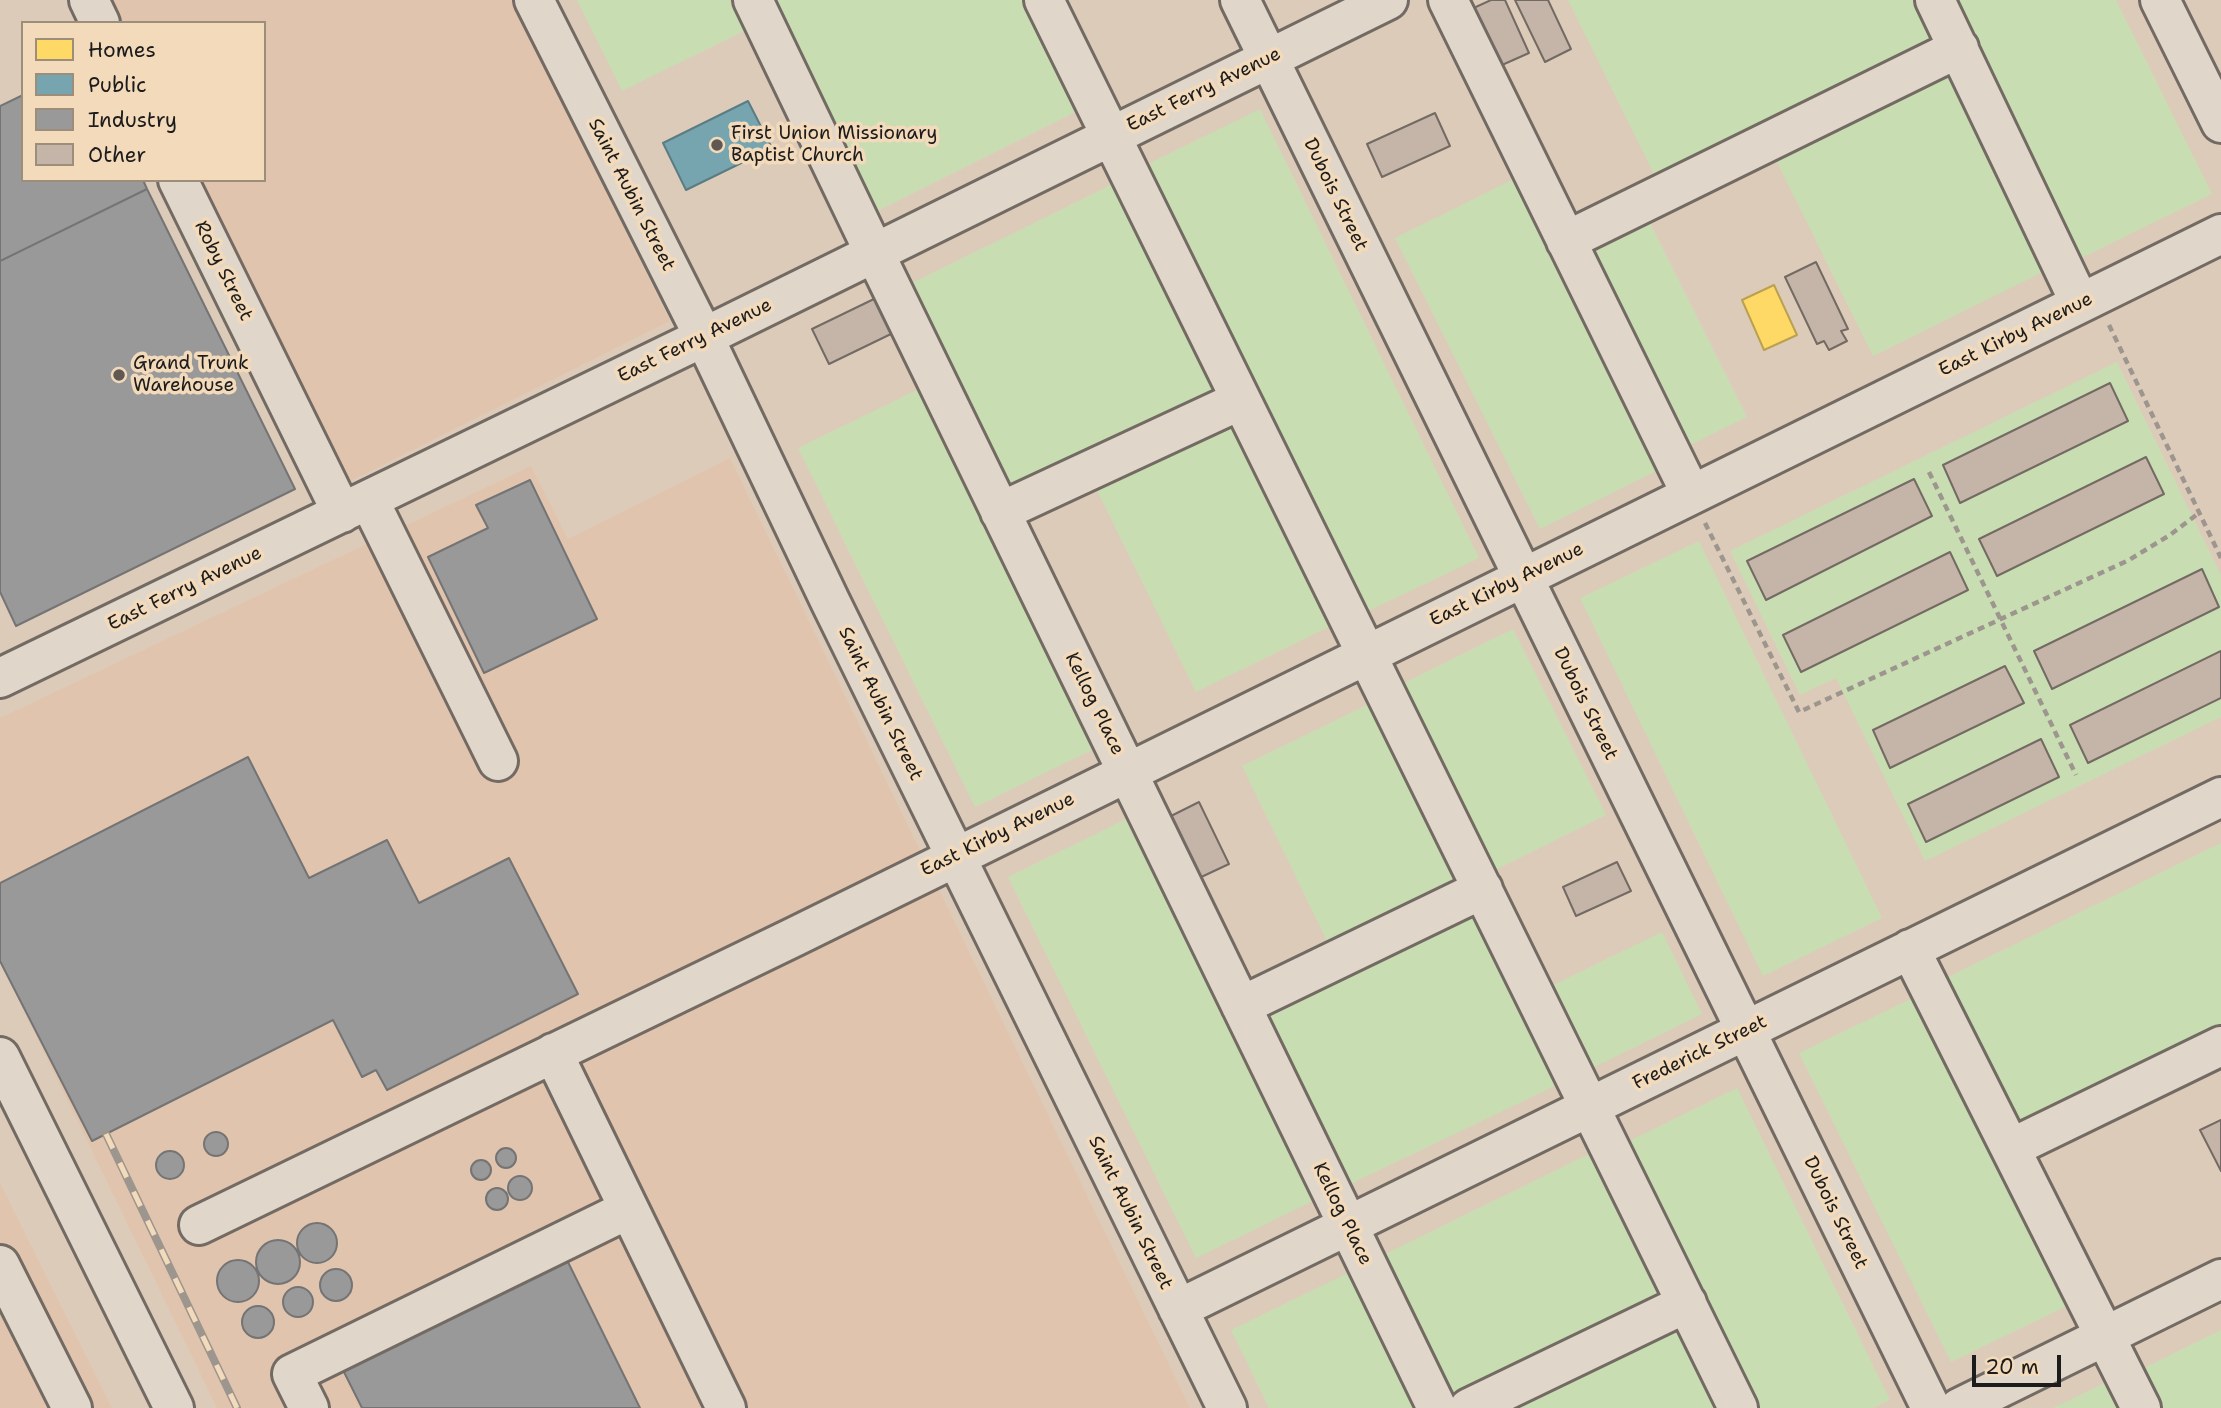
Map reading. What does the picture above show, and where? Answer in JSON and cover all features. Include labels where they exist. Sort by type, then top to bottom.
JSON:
[{"type":"street","points":[[89,0],[99,21]]},
{"type":"street","name":"Saint Aubin Street","points":[[534,0],[704,337],[955,857],[1227,1408]]},
{"type":"street","name":"Kellog Place","points":[[753,0],[1437,1408]]},
{"type":"street","points":[[1044,0],[1738,1408]]},
{"type":"street","name":"Dubois Street","points":[[1240,0],[1931,1408]]},
{"type":"street","name":"East Ferry Avenue","points":[[0,678],[356,507],[1388,0]]},
{"type":"street","points":[[1448,0],[1691,494]]},
{"type":"street","points":[[1935,0],[2087,299]]},
{"type":"street","points":[[2161,0],[2221,123]]},
{"type":"street","points":[[1566,241],[1959,48]]},
{"type":"street","name":"Roby Street","points":[[179,182],[498,761]]},
{"type":"street","name":"East Kirby Avenue","points":[[199,1225],[794,937],[2221,234]]},
{"type":"street","points":[[1000,512],[1241,400]]},
{"type":"street","name":"Frederick Street","points":[[1178,1309],[2221,797]]},
{"type":"street","points":[[1241,1006],[1483,889]]},
{"type":"street","points":[[1910,950],[2141,1408]]},
{"type":"street","points":[[2011,1148],[2221,1046]]},
{"type":"street","points":[[553,1053],[726,1408]]},
{"type":"street","points":[[0,1057],[174,1408]]},
{"type":"street","points":[[309,1408],[292,1374],[629,1209]]},
{"type":"street","points":[[0,1265],[72,1408]]},
{"type":"street","points":[[1959,1408],[2221,1279]]},
{"type":"street","points":[[1469,1408],[1687,1303]]},
{"type":"path","points":[[2087,299],[2221,558]]},
{"type":"path","points":[[1929,472],[2076,775]]},
{"type":"path","points":[[1691,494],[1799,712],[2129,560],[2199,513]]},
{"type":"shaded area","points":[[72,0],[511,0],[670,321],[321,496],[164,182],[266,182],[266,21],[83,21]]},
{"type":"shaded area","points":[[730,458],[1190,1408],[217,1408],[0,962],[0,718],[531,466],[568,539]]},
{"type":"shaded area","points":[[0,1183],[112,1408],[0,1408]]},
{"type":"green space","points":[[577,0],[729,0],[744,31],[622,91]]},
{"type":"green space","points":[[771,0],[1028,0],[1083,108],[877,211]]},
{"type":"green space","points":[[1568,0],[1913,0],[1934,42],[1656,178]]},
{"type":"green space","points":[[1949,0],[2116,0],[2212,194],[2077,260]]},
{"type":"green space","points":[[1954,69],[2053,267],[1873,356],[1775,158]]},
{"type":"green space","points":[[1260,109],[1479,558],[1362,614],[1144,166]]},
{"type":"green space","points":[[1518,177],[1662,468],[1540,529],[1395,238]]},
{"type":"green space","points":[[1121,180],[1224,387],[1009,492],[906,286]]},
{"type":"green space","points":[[1647,217],[1747,417],[1682,449],[1582,249]]},
{"type":"green space","points":[[2117,362],[2221,575],[2221,717],[1925,861],[1836,678],[1800,695],[1730,551]]},
{"type":"green space","points":[[921,388],[1098,747],[975,807],[798,448]]},
{"type":"green space","points":[[1235,414],[1337,623],[1196,692],[1094,484]]},
{"type":"green space","points":[[1699,541],[1882,918],[1763,976],[1580,598]]},
{"type":"green space","points":[[1513,629],[1606,815],[1493,871],[1400,685]]},
{"type":"green space","points":[[1375,701],[1462,880],[1329,945],[1242,766]]},
{"type":"green space","points":[[1130,817],[1319,1198],[1196,1258],[1008,877]]},
{"type":"green space","points":[[2221,843],[2221,1024],[2014,1126],[1942,980]]},
{"type":"green space","points":[[1475,906],[1561,1083],[1344,1187],[1258,1011]]},
{"type":"green space","points":[[1662,932],[1702,1014],[1588,1070],[1547,988]]},
{"type":"green space","points":[[1919,995],[2071,1304],[1951,1362],[1799,1053]]},
{"type":"green space","points":[[1737,1088],[1890,1400],[1873,1408],[1752,1408],[1623,1144]]},
{"type":"green space","points":[[1593,1152],[1666,1299],[1449,1407],[1375,1259]]},
{"type":"green space","points":[[1350,1272],[1417,1408],[1269,1408],[1231,1330]]},
{"type":"green space","points":[[1675,1318],[1721,1408],[1493,1408]]},
{"type":"green space","points":[[2221,1330],[2221,1408],[2154,1408],[2136,1372]]},
{"type":"green space","points":[[2111,1380],[2124,1408],[2053,1408]]},
{"type":"building: Homes","points":[[1774,285],[1797,335],[1764,350],[1742,300]]},
{"type":"building: Public","name":"First Union Missionary Baptist Church","points":[[748,101],[772,148],[686,190],[663,143]]},
{"type":"building: Industry","points":[[21,96],[21,182],[144,182],[147,189],[0,261],[0,106]]},
{"type":"building: Industry","name":"Grand Trunk Warehouse","points":[[147,189],[295,489],[16,626],[0,592],[0,261]]},
{"type":"building: Industry","points":[[530,480],[597,619],[484,673],[428,557],[488,528],[476,505]]},
{"type":"building: Industry","points":[[248,757],[309,878],[387,840],[419,903],[509,858],[578,994],[387,1090],[376,1070],[362,1077],[333,1020],[92,1141],[0,961],[0,883]]},
{"type":"building: Industry","points":[[216,1132],[225,1135],[228,1144],[225,1153],[216,1156],[207,1153],[204,1144],[207,1135]]},
{"type":"building: Industry","points":[[506,1148],[513,1151],[516,1158],[513,1165],[506,1168],[499,1165],[496,1158],[499,1151]]},
{"type":"building: Industry","points":[[170,1151],[180,1155],[184,1165],[180,1175],[170,1179],[160,1175],[156,1165],[160,1155]]},
{"type":"building: Industry","points":[[481,1160],[488,1163],[491,1170],[488,1177],[481,1180],[474,1177],[471,1170],[474,1163]]},
{"type":"building: Industry","points":[[520,1176],[528,1180],[532,1188],[528,1196],[520,1200],[512,1196],[508,1188],[512,1180]]},
{"type":"building: Industry","points":[[497,1188],[505,1191],[508,1199],[505,1207],[497,1210],[489,1207],[486,1199],[489,1191]]},
{"type":"building: Industry","points":[[317,1223],[331,1229],[337,1243],[331,1257],[317,1263],[303,1257],[297,1243],[303,1229]]},
{"type":"building: Industry","points":[[278,1240],[293,1247],[300,1262],[293,1277],[278,1284],[263,1277],[256,1262],[263,1247]]},
{"type":"building: Industry","points":[[565,1256],[640,1408],[362,1408],[341,1366]]},
{"type":"building: Industry","points":[[238,1260],[253,1266],[259,1281],[253,1296],[238,1302],[223,1296],[217,1281],[223,1266]]},
{"type":"building: Industry","points":[[336,1269],[347,1274],[352,1285],[347,1296],[336,1301],[325,1296],[320,1285],[325,1274]]},
{"type":"building: Industry","points":[[298,1287],[309,1291],[313,1302],[309,1313],[298,1317],[287,1313],[283,1302],[287,1291]]},
{"type":"building: Industry","points":[[258,1306],[269,1311],[274,1322],[269,1333],[258,1338],[247,1333],[242,1322],[247,1311]]},
{"type":"building: Other","points":[[1491,0],[1505,0],[1529,53],[1493,69],[1467,11]]},
{"type":"building: Other","points":[[1515,0],[1548,0],[1571,49],[1545,62]]},
{"type":"building: Other","points":[[1435,113],[1450,146],[1382,177],[1367,144]]},
{"type":"building: Other","points":[[1816,262],[1848,329],[1841,331],[1847,341],[1829,350],[1824,341],[1817,344],[1785,277]]},
{"type":"building: Other","points":[[876,298],[893,333],[829,364],[812,329]]},
{"type":"building: Other","points":[[2110,383],[2128,421],[1960,503],[1943,465]]},
{"type":"building: Other","points":[[2146,457],[2164,494],[1997,576],[1979,539]]},
{"type":"building: Other","points":[[1914,479],[1932,516],[1766,600],[1747,561]]},
{"type":"building: Other","points":[[1950,552],[1968,590],[1801,672],[1783,635]]},
{"type":"building: Other","points":[[2202,569],[2219,607],[2052,689],[2034,651]]},
{"type":"building: Other","points":[[2221,651],[2221,698],[2088,763],[2070,725]]},
{"type":"building: Other","points":[[2005,666],[2024,703],[1890,768],[1873,730]]},
{"type":"building: Other","points":[[2041,739],[2059,777],[1926,842],[1908,804]]},
{"type":"building: Other","points":[[1199,802],[1229,864],[1197,879],[1167,818]]},
{"type":"building: Other","points":[[1617,862],[1631,891],[1576,916],[1563,887]]},
{"type":"building: Other","points":[[2221,1120],[2221,1171],[2200,1130]]},
{"type":"railway","points":[[106,1134],[237,1408]]},
{"type":"place","name":"First Union Missionary Baptist Church","points":[[717,145]]},
{"type":"place","name":"Grand Trunk Warehouse","points":[[119,375]]}]
